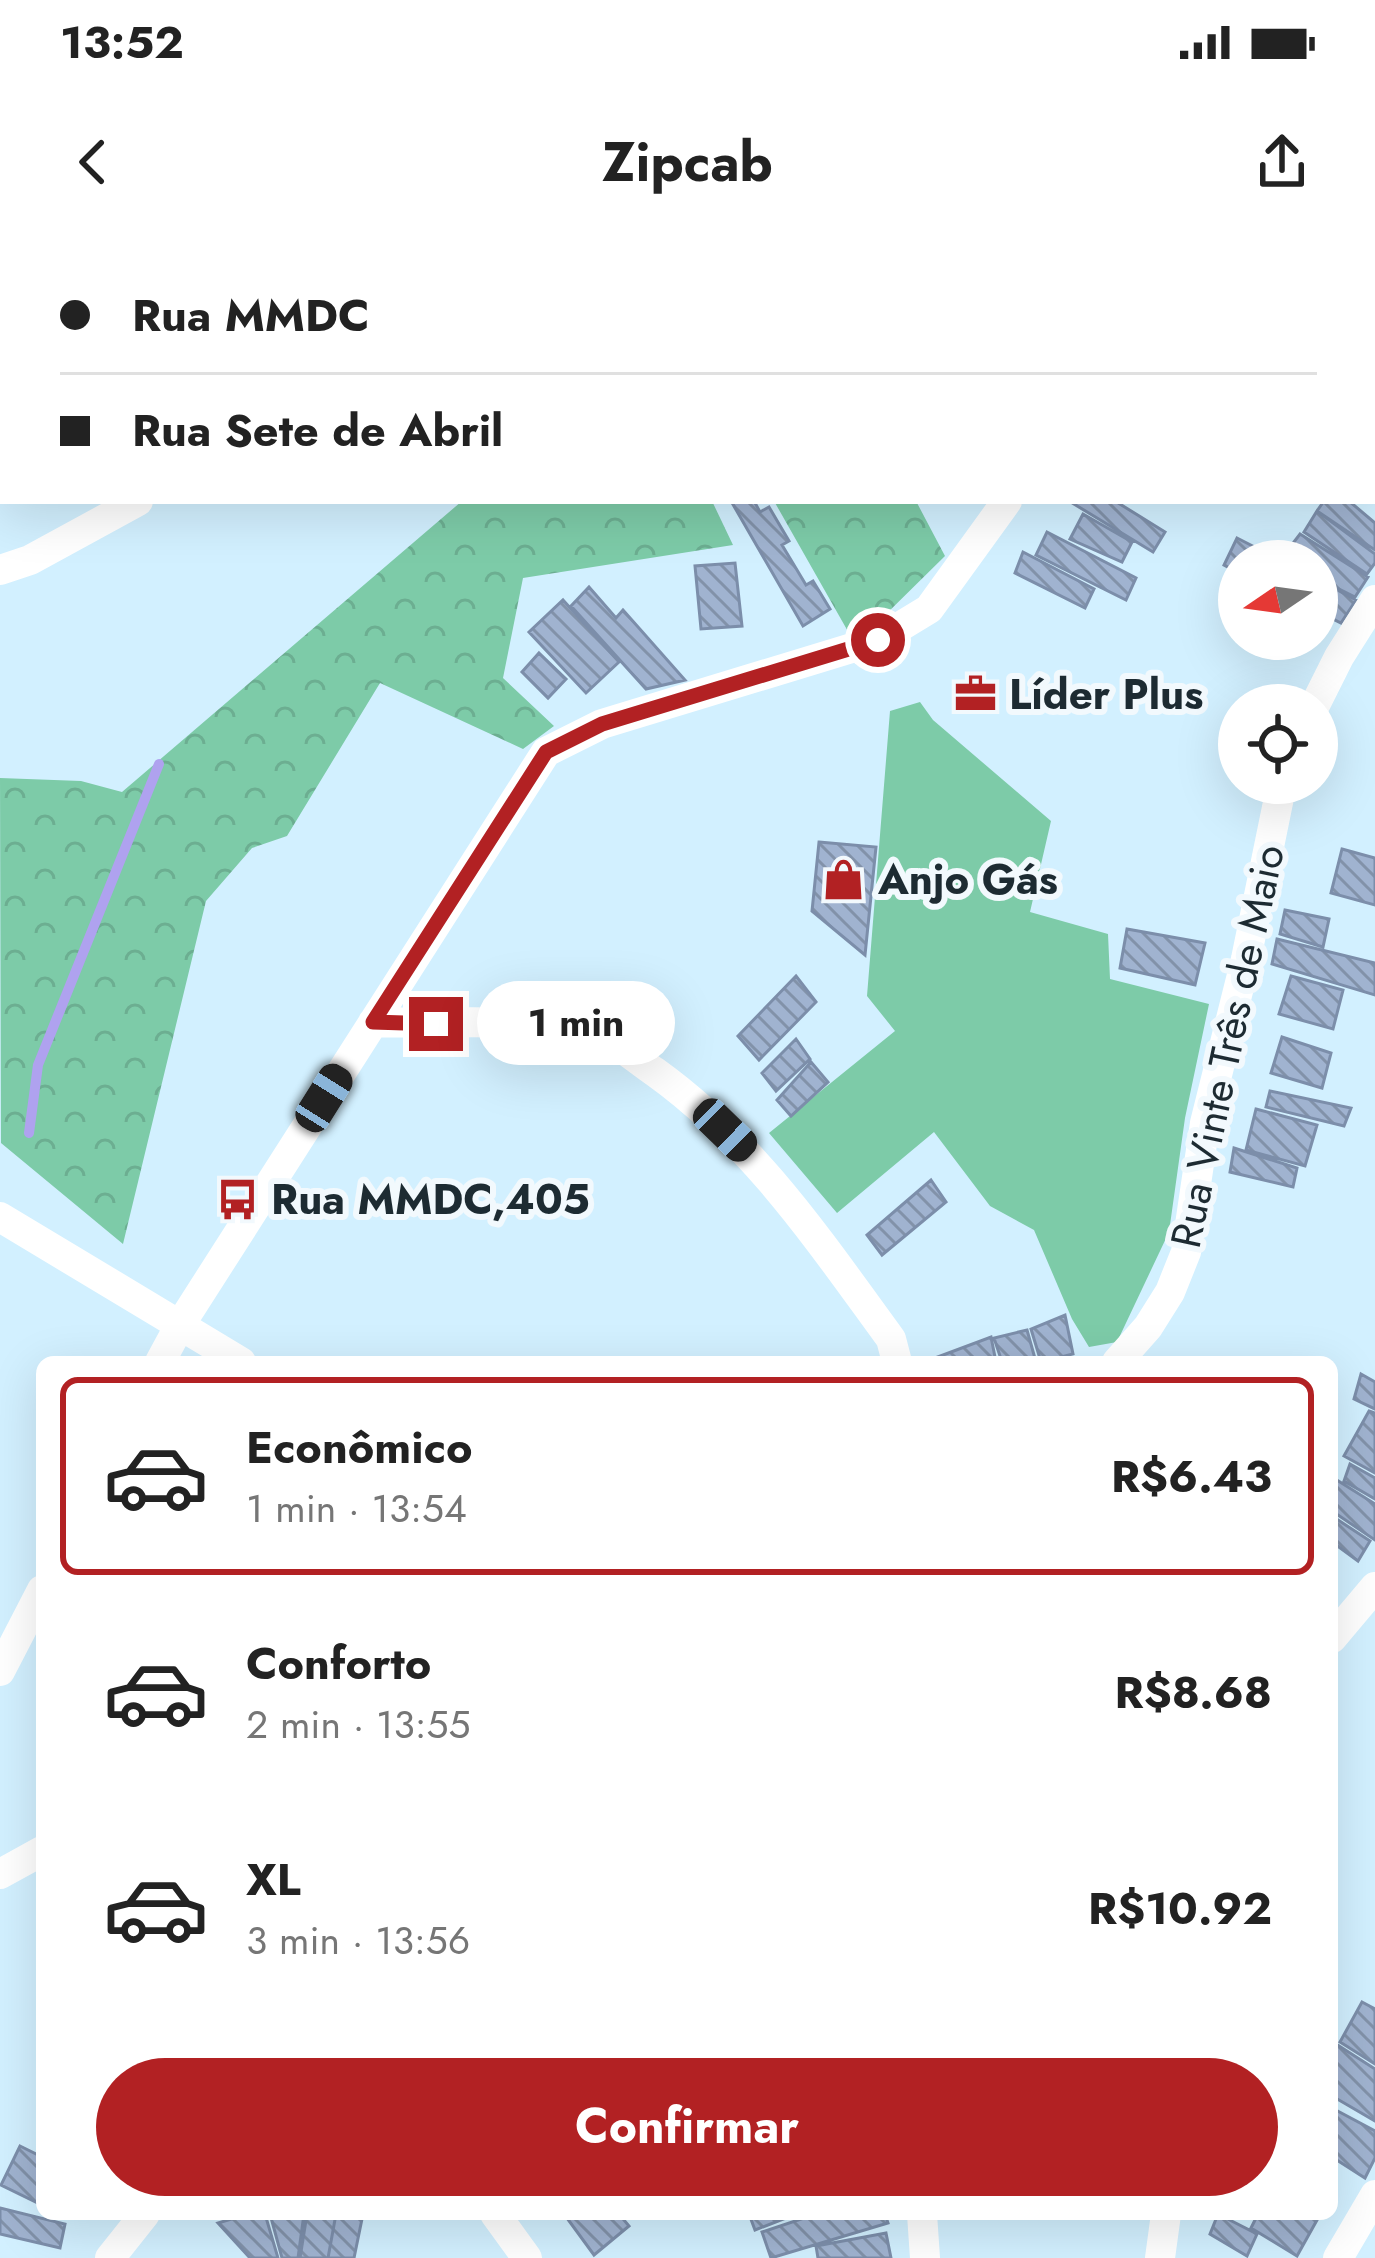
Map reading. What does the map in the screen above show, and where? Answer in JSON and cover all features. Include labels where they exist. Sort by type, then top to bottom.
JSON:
[{"type":"street","points":[[0,570],[29,560],[132,504]]},
{"type":"street","points":[[163,1356],[546,752],[602,724],[878,640],[928,609],[1005,504]]},
{"type":"street","points":[[1327,684],[1375,600]]},
{"type":"street","name":"Rua Vinte Três de Maio","points":[[1122,1356],[1170,1292],[1186,1252],[1205,1123],[1278,804]]},
{"type":"street","points":[[373,1022],[551,1026],[595,1034],[628,1053],[692,1099],[758,1162],[891,1339],[895,1356]]},
{"type":"street","points":[[0,1217],[231,1356]]},
{"type":"street","points":[[1338,1631],[1375,1587]]},
{"type":"street","points":[[0,1671],[36,1602]]},
{"type":"street","points":[[0,1874],[36,1854]]},
{"type":"street","points":[[1338,2258],[1375,2195]]},
{"type":"street","points":[[110,2258],[140,2220]]},
{"type":"street","points":[[500,2220],[527,2258]]},
{"type":"street","points":[[922,2220],[925,2258]]},
{"type":"street","points":[[1160,2258],[1165,2220]]},
{"type":"green space","points":[[458,504],[713,504],[733,545],[523,578],[503,678],[554,726],[523,749],[380,683],[287,836],[252,848],[206,901],[123,1244],[1,1143],[0,778],[81,781],[122,792]]},
{"type":"green space","points":[[776,504],[918,504],[945,556],[876,624],[850,635]]},
{"type":"green space","points":[[920,702],[933,720],[1051,821],[1030,912],[1108,934],[1110,979],[1209,1004],[1185,1118],[1169,1232],[1117,1342],[1089,1347],[1034,1230],[990,1206],[934,1132],[837,1213],[769,1133],[895,1031],[867,996],[890,711]]},
{"type":"building","points":[[733,504],[756,504],[760,512],[769,507],[789,541],[782,545],[806,585],[813,581],[830,609],[803,626]]},
{"type":"building","points":[[1074,504],[1120,504],[1165,532],[1153,552]]},
{"type":"building","points":[[1322,504],[1353,504],[1375,523],[1375,550],[1317,511]]},
{"type":"building","points":[[1317,511],[1375,554],[1375,563],[1367,574],[1338,555],[1338,540],[1316,540],[1304,532]]},
{"type":"building","points":[[1083,514],[1132,542],[1122,562],[1070,539]]},
{"type":"building","points":[[1047,532],[1136,578],[1126,600],[1036,555]]},
{"type":"building","points":[[1023,552],[1094,589],[1085,608],[1015,573]]},
{"type":"building","points":[[1338,558],[1368,577],[1355,597],[1338,588]]},
{"type":"building","points":[[735,563],[742,626],[701,629],[695,566]]},
{"type":"building","points":[[589,587],[616,618],[623,610],[685,680],[646,689],[571,606]]},
{"type":"building","points":[[1338,590],[1356,600],[1338,622]]},
{"type":"building","points":[[563,600],[619,662],[586,693],[529,632]]},
{"type":"building","points":[[539,653],[566,679],[548,698],[522,672]]},
{"type":"building","name":"Anjo Gás","points":[[819,842],[876,847],[865,955],[812,911]]},
{"type":"building","points":[[1342,849],[1375,858],[1375,905],[1331,893]]},
{"type":"building","points":[[1285,910],[1329,919],[1323,947],[1280,934]]},
{"type":"building","points":[[1127,929],[1205,943],[1195,985],[1120,968]]},
{"type":"building","points":[[1277,939],[1375,963],[1375,995],[1272,964]]},
{"type":"building","points":[[796,976],[816,1002],[759,1060],[738,1036]]},
{"type":"building","points":[[1291,976],[1343,990],[1333,1029],[1279,1014]]},
{"type":"building","points":[[1282,1037],[1331,1053],[1322,1088],[1271,1073]]},
{"type":"building","points":[[796,1039],[810,1059],[776,1091],[762,1073]]},
{"type":"building","points":[[811,1062],[828,1082],[791,1116],[777,1100]]},
{"type":"building","points":[[1270,1091],[1351,1108],[1344,1126],[1266,1107]]},
{"type":"building","points":[[1256,1109],[1317,1125],[1305,1166],[1246,1150]]},
{"type":"building","points":[[1234,1148],[1297,1168],[1293,1187],[1230,1172]]},
{"type":"building","points":[[931,1180],[946,1202],[882,1255],[867,1235]]},
{"type":"building","points":[[1065,1315],[1073,1354],[1039,1356],[1031,1329]]},
{"type":"building","points":[[1027,1330],[1034,1356],[1000,1356],[994,1338]]},
{"type":"building","points":[[991,1337],[995,1356],[940,1356]]},
{"type":"building","points":[[1361,1374],[1375,1382],[1375,1409],[1354,1399]]},
{"type":"building","points":[[1369,1411],[1375,1413],[1375,1473],[1344,1456]]},
{"type":"building","points":[[1350,1464],[1375,1478],[1375,1499],[1344,1481]]},
{"type":"building","points":[[1338,1481],[1375,1504],[1375,1540],[1338,1515]]},
{"type":"building","points":[[1338,1520],[1370,1541],[1358,1561],[1338,1546]]},
{"type":"building","points":[[1362,2002],[1375,2009],[1375,2064],[1340,2042]]},
{"type":"building","points":[[1338,2045],[1375,2069],[1375,2121],[1338,2099]]},
{"type":"building","points":[[1338,2111],[1375,2131],[1375,2158],[1365,2178],[1338,2161]]},
{"type":"building","points":[[20,2146],[36,2154],[36,2202],[1,2185]]},
{"type":"building","points":[[0,2208],[65,2224],[60,2248],[0,2234]]},
{"type":"building","points":[[267,2220],[278,2258],[250,2258],[218,2223]]},
{"type":"building","points":[[272,2220],[303,2220],[298,2258],[282,2258]]},
{"type":"building","points":[[306,2220],[335,2220],[328,2258],[300,2258]]},
{"type":"building","points":[[335,2220],[362,2220],[354,2258],[328,2258]]},
{"type":"building","points":[[568,2220],[624,2220],[629,2226],[594,2255]]},
{"type":"building","points":[[751,2220],[781,2220],[755,2230]]},
{"type":"building","points":[[798,2220],[888,2223],[771,2258],[762,2232]]},
{"type":"building","points":[[1216,2220],[1230,2220],[1257,2234],[1247,2256],[1210,2234]]},
{"type":"building","points":[[1255,2220],[1317,2220],[1297,2256],[1251,2228]]},
{"type":"building","points":[[886,2233],[891,2258],[818,2258],[816,2246]]},
{"type":"waterway","points":[[29,1133],[38,1065],[159,764]]},
{"type":"place","name":"Líder Plus","points":[[975,694]]},
{"type":"place","name":"Anjo Gás","points":[[844,879]]},
{"type":"place","name":"Rua MMDC,405","points":[[237,1199]]},
{"type":"route","points":[[436,1024],[373,1022],[546,752],[602,724],[878,640]]}]
